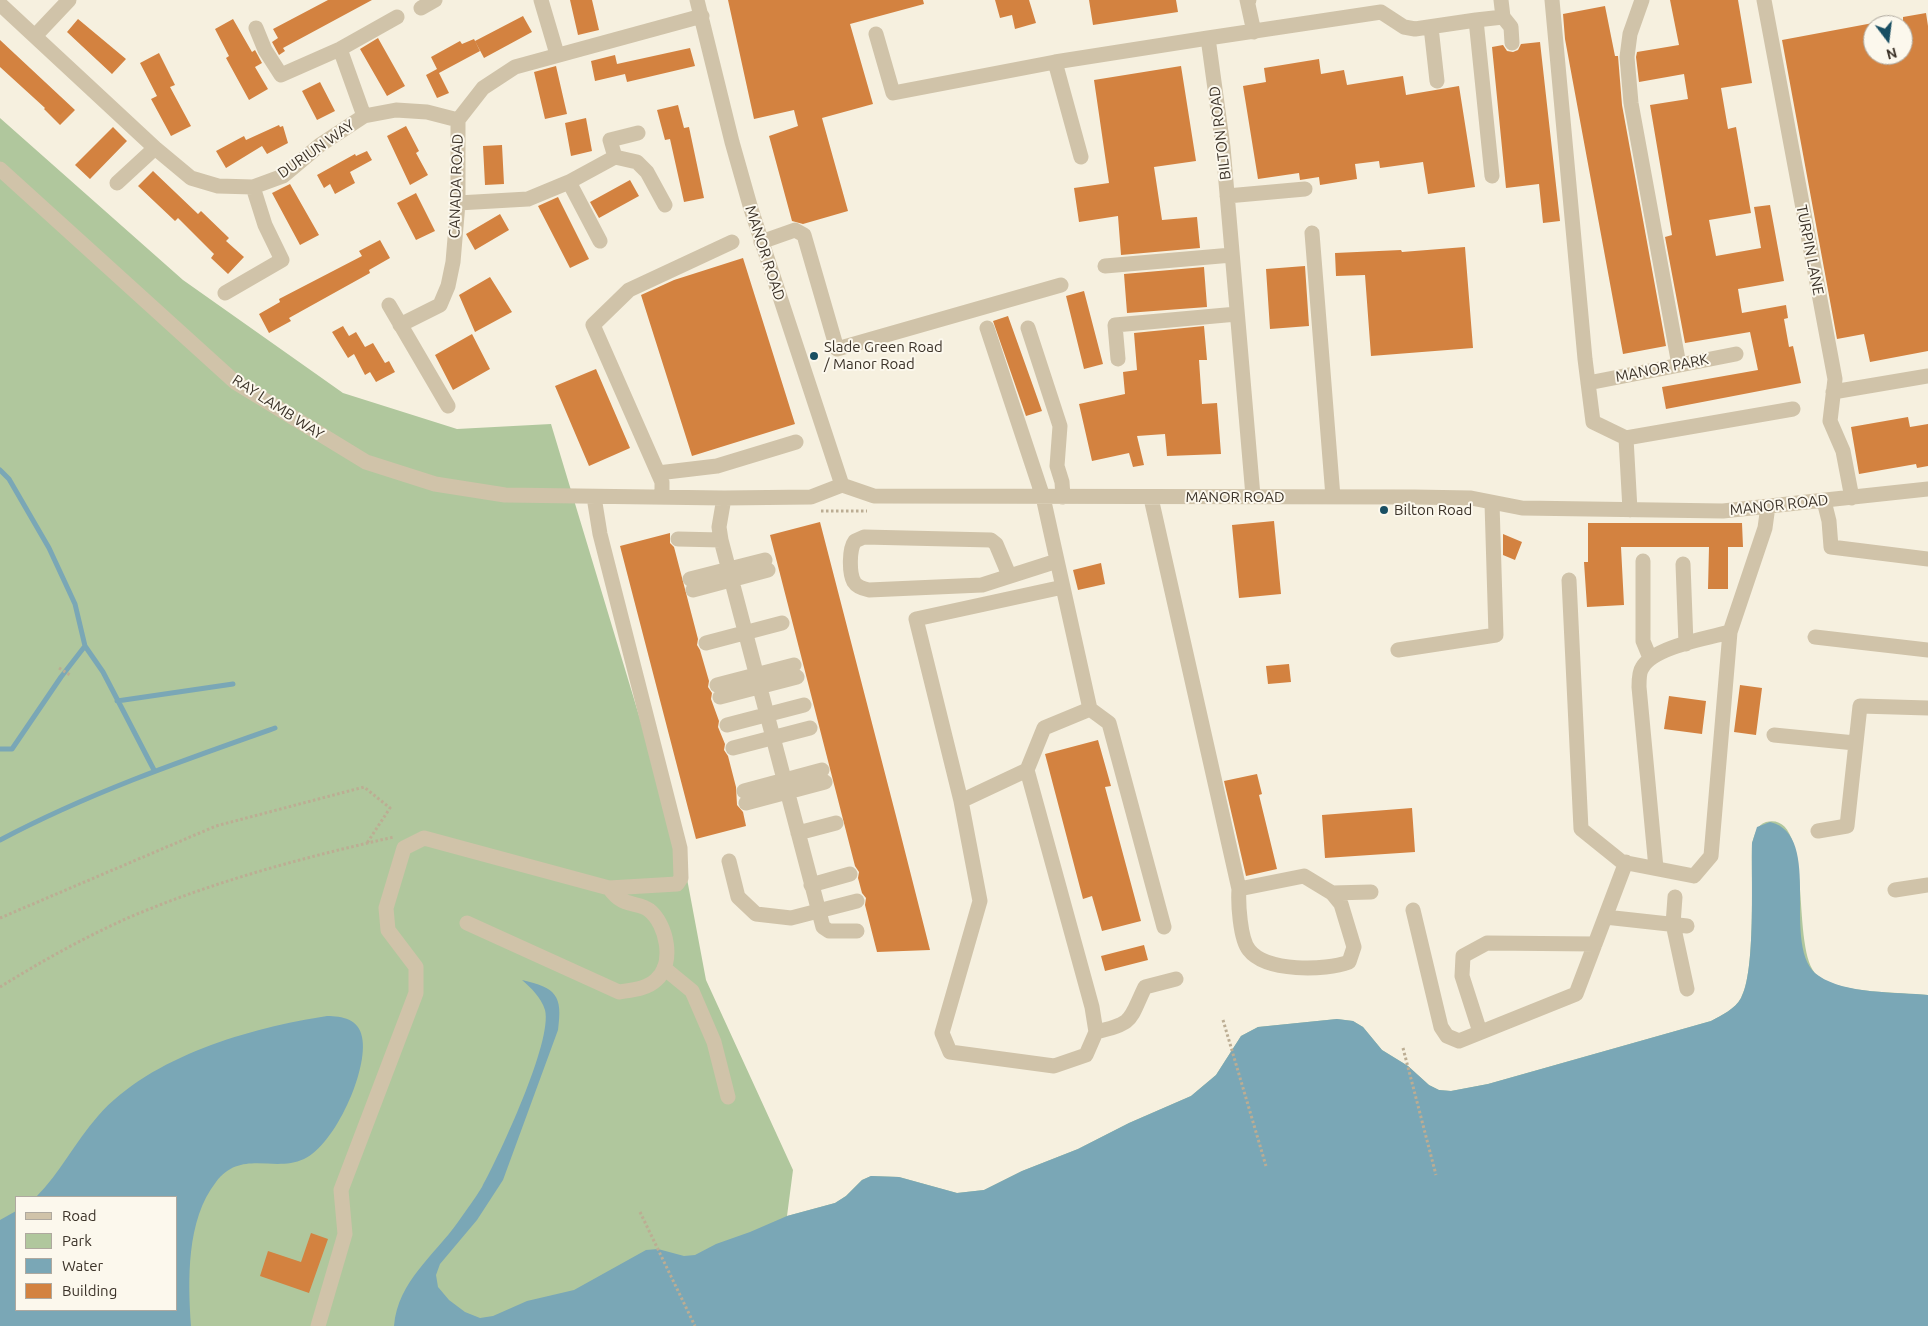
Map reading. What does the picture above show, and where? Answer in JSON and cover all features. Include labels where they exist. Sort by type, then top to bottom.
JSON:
[{"type":"street","points":[[35,36],[69,0]]},
{"type":"street","points":[[421,8],[435,0]]},
{"type":"street","points":[[541,0],[557,54]]},
{"type":"street","name":"MANOR ROAD","points":[[697,0],[732,142],[761,242],[842,485],[874,496],[1470,498],[1522,508],[1723,511],[1928,489]]},
{"type":"street","points":[[1248,0],[1254,32]]},
{"type":"street","points":[[1501,0],[1503,17],[1511,27],[1512,43]]},
{"type":"street","points":[[1552,0],[1585,359],[1593,422],[1626,438],[1793,409]]},
{"type":"street","points":[[1642,0],[1630,34],[1627,57],[1631,103],[1678,365]]},
{"type":"street","name":"TURPIN LANE","points":[[1764,0],[1835,379],[1830,421],[1843,451],[1852,498]]},
{"type":"street","name":"DURIUN WAY","points":[[0,4],[154,148],[190,178],[218,186],[253,187],[283,176],[320,145],[364,116],[396,110],[428,112],[458,120]]},
{"type":"street","points":[[876,34],[893,93],[1055,62],[1381,12],[1404,27],[1415,29],[1503,17]]},
{"type":"street","name":"CANADA ROAD","points":[[400,325],[440,305],[448,286],[453,262],[458,203],[458,120],[483,88],[516,67],[557,54],[702,16]]},
{"type":"street","points":[[256,28],[265,50],[281,75],[340,49],[397,17]]},
{"type":"street","points":[[1476,20],[1492,176]]},
{"type":"street","points":[[1431,27],[1437,81]]},
{"type":"street","name":"BILTON ROAD","points":[[1208,38],[1228,196],[1253,496]]},
{"type":"street","points":[[340,49],[364,116]]},
{"type":"street","points":[[1055,62],[1081,157]]},
{"type":"street","points":[[615,157],[610,140],[638,134]]},
{"type":"street","points":[[117,183],[154,148]]},
{"type":"street","points":[[458,203],[528,199],[569,182],[615,157],[637,162],[647,172],[665,205]]},
{"type":"street","name":"RAY LAMB WAY","points":[[0,169],[235,382],[366,462],[435,484],[505,495],[594,497]]},
{"type":"street","points":[[569,182],[600,241]]},
{"type":"street","points":[[225,293],[282,260],[265,225],[253,187]]},
{"type":"street","points":[[1228,196],[1306,189]]},
{"type":"street","points":[[761,242],[795,230],[804,235],[837,349],[1061,285]]},
{"type":"street","points":[[1312,233],[1333,497]]},
{"type":"street","points":[[662,497],[662,482],[593,325],[630,290],[732,242]]},
{"type":"street","points":[[1105,266],[1232,255]]},
{"type":"street","points":[[389,304],[448,406]]},
{"type":"street","points":[[1118,359],[1115,325],[1238,314]]},
{"type":"street","points":[[987,328],[1043,497],[1090,709],[1109,723],[1164,927]]},
{"type":"street","points":[[1028,328],[1060,426],[1057,466],[1062,482],[1063,497]]},
{"type":"street","name":"MANOR PARK","points":[[1588,384],[1736,354]]},
{"type":"street","points":[[1833,392],[1928,376]]},
{"type":"street","points":[[1626,438],[1630,510]]},
{"type":"street","points":[[658,473],[717,466],[796,442]]},
{"type":"street","points":[[318,1326],[345,1234],[341,1190],[416,993],[416,967],[388,930],[386,908],[404,848],[424,838],[609,888],[677,884],[681,878],[680,848],[600,534],[594,497],[811,497],[842,485]]},
{"type":"street","points":[[724,498],[719,527],[721,540],[818,911],[826,930],[857,931]]},
{"type":"street","points":[[1150,498],[1239,889],[1237,907],[1248,949],[1262,961],[1305,968],[1334,968],[1348,962],[1354,947],[1341,904],[1332,893],[1304,876],[1239,889]]},
{"type":"street","points":[[1824,501],[1829,521],[1831,547],[1928,560]]},
{"type":"street","points":[[1398,650],[1496,635],[1492,503]]},
{"type":"street","points":[[1569,580],[1581,829],[1622,862],[1694,876],[1711,856],[1730,632],[1765,528],[1768,506]]},
{"type":"street","points":[[1009,575],[996,544],[991,540],[864,537],[855,541],[851,546],[854,582],[861,588],[869,590],[982,585],[1057,561]]},
{"type":"street","points":[[678,539],[721,540]]},
{"type":"street","points":[[1643,560],[1643,641],[1650,658]]},
{"type":"street","points":[[1683,564],[1686,644]]},
{"type":"street","points":[[692,584],[767,565]]},
{"type":"street","points":[[1063,586],[916,619],[961,801],[980,901],[942,1032],[950,1052],[1054,1066],[1086,1055],[1096,1032],[1092,1007],[1027,770],[1044,728],[1090,709]]},
{"type":"street","points":[[705,638],[781,618]]},
{"type":"street","points":[[1656,868],[1639,687],[1641,668],[1650,658],[1686,644],[1730,632]]},
{"type":"street","points":[[1815,637],[1928,650]]},
{"type":"street","points":[[718,691],[795,671]]},
{"type":"street","points":[[1818,830],[1847,826],[1854,743],[1860,706],[1928,708]]},
{"type":"street","points":[[808,717],[730,737],[770,726],[808,717]]},
{"type":"street","points":[[1774,735],[1854,743]]},
{"type":"street","points":[[961,801],[1027,770]]},
{"type":"street","points":[[745,797],[824,776]]},
{"type":"street","points":[[799,838],[837,828]]},
{"type":"street","points":[[729,861],[738,897],[756,914],[791,918],[857,901]]},
{"type":"street","points":[[1413,910],[1441,1027],[1447,1036],[1458,1041],[1576,994],[1626,862]]},
{"type":"street","points":[[812,885],[850,874]]},
{"type":"street","points":[[1895,890],[1928,885]]},
{"type":"street","points":[[466,923],[619,992],[640,988],[656,980],[664,968],[666,959],[665,931],[649,910],[620,900],[609,888]]},
{"type":"street","points":[[1332,893],[1371,892]]},
{"type":"street","points":[[1675,897],[1687,989]]},
{"type":"street","points":[[1605,917],[1637,922],[1680,925]]},
{"type":"street","points":[[1480,1032],[1462,976],[1463,956],[1487,942],[1595,944]]},
{"type":"street","points":[[664,968],[692,991],[714,1042],[728,1097]]},
{"type":"street","points":[[1096,1032],[1118,1027],[1134,1015],[1145,987],[1176,979]]},
{"type":"path","points":[[60,668],[70,675]]},
{"type":"path","points":[[0,918],[216,826],[364,787],[390,808],[366,843]]},
{"type":"path","points":[[0,987],[57,953],[129,918],[173,900],[243,876],[396,836]]},
{"type":"path","points":[[1222,1020],[1266,1166]]},
{"type":"path","points":[[1402,1048],[1436,1174]]},
{"type":"path","points":[[640,1212],[695,1326]]},
{"type":"green space","points":[[0,118],[183,280],[343,393],[457,429],[551,424],[685,868],[706,980],[793,1170],[787,1216],[835,1203],[846,1196],[862,1180],[871,1176],[899,1177],[957,1193],[984,1190],[1022,1171],[1078,1149],[1129,1123],[1191,1096],[1216,1075],[1241,1036],[1258,1027],[1337,1019],[1353,1021],[1363,1027],[1382,1050],[1408,1066],[1429,1085],[1439,1090],[1451,1091],[1488,1084],[1711,1021],[1735,1005],[1741,998],[1746,985],[1751,946],[1752,843],[1758,828],[1766,822],[1781,824],[1791,837],[1797,859],[1804,939],[1809,961],[1817,975],[1840,986],[1854,989],[1928,995],[1283,1326],[0,1326]]},
{"type":"water","points":[[1770,822],[1787,831],[1796,848],[1799,869],[1802,942],[1807,962],[1819,976],[1830,982],[1857,989],[1928,995],[1928,1326],[394,1326],[402,1296],[410,1282],[449,1234],[482,1187],[512,1126],[533,1071],[541,1046],[545,1025],[545,1010],[538,997],[522,980],[543,986],[555,995],[559,1009],[558,1030],[503,1180],[477,1220],[440,1264],[436,1275],[438,1287],[449,1300],[465,1312],[480,1318],[493,1316],[527,1301],[574,1290],[646,1250],[658,1249],[684,1256],[695,1255],[716,1244],[787,1216],[835,1203],[846,1196],[862,1180],[871,1176],[899,1177],[957,1193],[984,1190],[1022,1171],[1078,1149],[1129,1123],[1191,1096],[1216,1075],[1241,1036],[1258,1027],[1337,1019],[1353,1021],[1363,1027],[1382,1050],[1408,1066],[1429,1085],[1439,1090],[1451,1091],[1488,1084],[1711,1021],[1735,1005],[1741,998],[1746,985],[1751,946],[1752,843],[1757,827]]},
{"type":"water","points":[[327,1016],[344,1018],[354,1022],[362,1037],[363,1051],[355,1086],[338,1123],[316,1151],[304,1159],[293,1163],[258,1163],[236,1166],[226,1172],[216,1182],[206,1197],[194,1232],[189,1290],[191,1326],[0,1326],[0,1220],[15,1212],[15,1311],[178,1311],[178,1196],[37,1196],[53,1178],[98,1116],[120,1095],[145,1077],[173,1061],[204,1048],[266,1028]]},
{"type":"building","points":[[328,0],[372,0],[283,48],[285,51],[279,55],[272,42],[278,38],[273,29]]},
{"type":"building","points":[[570,0],[592,0],[599,30],[578,35]]},
{"type":"building","points":[[728,0],[923,0],[924,4],[850,24],[873,104],[822,118],[848,211],[803,224],[792,221],[769,136],[798,126],[794,110],[754,119]]},
{"type":"building","points":[[995,0],[1029,0],[1036,23],[1015,29],[1012,15],[1000,18]]},
{"type":"building","points":[[1089,0],[1176,0],[1178,12],[1093,25]]},
{"type":"building","points":[[1670,0],[1738,0],[1752,83],[1721,88],[1728,129],[1736,127],[1751,213],[1709,220],[1716,256],[1761,248],[1754,207],[1770,205],[1784,281],[1738,289],[1742,313],[1786,305],[1788,318],[1784,319],[1789,347],[1793,346],[1801,383],[1666,409],[1662,387],[1758,370],[1750,332],[1685,343],[1665,237],[1672,235],[1650,105],[1688,99],[1684,74],[1639,82],[1636,57],[1637,52],[1679,45]]},
{"type":"building","points":[[1605,6],[1615,56],[1618,56],[1622,105],[1666,346],[1623,354],[1565,39],[1563,14]]},
{"type":"building","points":[[1926,13],[1928,26],[1928,351],[1870,362],[1864,334],[1837,339],[1782,40],[1863,25],[1863,65],[1913,65],[1913,15]]},
{"type":"building","points":[[523,16],[532,32],[484,58],[475,41]]},
{"type":"building","points":[[78,19],[126,59],[112,74],[67,32]]},
{"type":"building","points":[[233,19],[252,52],[255,50],[262,63],[255,67],[268,89],[249,100],[226,58],[229,56],[215,29]]},
{"type":"building","points":[[378,38],[405,86],[387,96],[360,49]]},
{"type":"building","points":[[474,39],[480,51],[439,73],[449,93],[437,98],[426,75],[437,69],[431,57],[460,41],[462,44]]},
{"type":"building","points":[[0,40],[75,110],[60,125],[45,108],[0,67]]},
{"type":"building","points":[[1540,42],[1560,221],[1543,223],[1539,184],[1506,188],[1492,47],[1503,45],[1507,51],[1513,52],[1518,50],[1521,44]]},
{"type":"building","points":[[690,48],[695,66],[627,82],[625,74],[595,81],[591,61],[615,55],[617,64]]},
{"type":"building","points":[[159,53],[175,85],[170,87],[191,126],[171,136],[151,99],[157,96],[140,63]]},
{"type":"building","points":[[1319,59],[1321,74],[1344,70],[1347,85],[1403,76],[1406,95],[1459,86],[1475,187],[1428,194],[1423,162],[1380,168],[1379,161],[1355,164],[1357,179],[1320,185],[1319,177],[1300,180],[1299,173],[1258,179],[1243,86],[1266,82],[1264,68]]},
{"type":"building","points":[[556,66],[567,114],[545,119],[534,72]]},
{"type":"building","points":[[1181,66],[1196,161],[1154,167],[1162,220],[1197,217],[1200,248],[1121,255],[1118,216],[1079,222],[1074,188],[1109,183],[1094,80]]},
{"type":"building","points":[[320,82],[335,111],[317,120],[302,91]]},
{"type":"building","points":[[678,105],[684,128],[689,127],[704,198],[684,202],[670,139],[665,140],[657,110]]},
{"type":"building","points":[[586,118],[592,151],[571,156],[565,123]]},
{"type":"building","points":[[279,125],[280,127],[283,126],[288,143],[267,154],[262,146],[226,168],[216,151],[244,136],[246,140]]},
{"type":"building","points":[[406,126],[419,151],[416,153],[428,175],[410,185],[387,136]]},
{"type":"building","points":[[113,127],[127,141],[90,179],[75,165]]},
{"type":"building","points":[[502,145],[504,184],[485,185],[483,146]]},
{"type":"building","points":[[367,151],[372,160],[350,172],[355,183],[335,194],[330,184],[324,188],[317,175],[355,154],[356,156]]},
{"type":"building","points":[[153,171],[198,214],[201,211],[229,238],[226,241],[244,257],[228,274],[211,258],[214,254],[178,218],[175,221],[138,186]]},
{"type":"building","points":[[630,180],[639,196],[599,218],[590,202]]},
{"type":"building","points":[[290,184],[319,235],[300,245],[272,193]]},
{"type":"building","points":[[416,193],[435,231],[416,240],[397,203]]},
{"type":"building","points":[[558,197],[589,259],[570,268],[538,206]]},
{"type":"building","points":[[500,214],[509,230],[475,250],[466,234]]},
{"type":"building","points":[[380,240],[390,258],[369,270],[370,273],[289,318],[291,321],[269,333],[259,314],[280,302],[279,299],[362,256],[359,251]]},
{"type":"building","points":[[1465,247],[1473,348],[1371,356],[1365,275],[1336,276],[1335,253],[1401,250],[1402,252]]},
{"type":"building","points":[[743,258],[795,424],[692,456],[641,295],[674,280]]},
{"type":"building","points":[[1305,266],[1309,326],[1270,329],[1266,269]]},
{"type":"building","points":[[1204,267],[1207,307],[1127,313],[1124,274]]},
{"type":"building","points":[[490,277],[512,312],[475,332],[459,295]]},
{"type":"building","points":[[1084,291],[1103,364],[1084,369],[1066,296]]},
{"type":"building","points":[[1008,316],[1042,411],[1026,416],[993,321]]},
{"type":"building","points":[[343,326],[349,336],[356,332],[365,347],[373,343],[385,363],[389,361],[395,372],[376,382],[370,372],[365,375],[354,354],[348,358],[332,332]]},
{"type":"building","points":[[1204,326],[1207,360],[1199,360],[1202,404],[1217,403],[1221,454],[1167,456],[1165,434],[1137,436],[1144,465],[1133,467],[1129,453],[1092,461],[1079,404],[1125,394],[1123,372],[1137,370],[1134,333]]},
{"type":"building","points":[[472,334],[490,369],[453,390],[435,355]]},
{"type":"building","points":[[596,369],[630,448],[589,466],[555,386]]},
{"type":"building","points":[[1908,417],[1910,427],[1928,424],[1928,466],[1917,468],[1916,464],[1859,474],[1851,427]]},
{"type":"building","points":[[1274,521],[1281,594],[1239,598],[1232,525]]},
{"type":"building","points":[[820,522],[930,950],[877,952],[865,905],[866,898],[862,893],[858,878],[859,872],[855,866],[770,535]]},
{"type":"building","points":[[1588,523],[1742,523],[1743,547],[1728,547],[1728,589],[1708,589],[1709,547],[1621,547],[1624,605],[1587,607],[1584,562],[1588,562]]},
{"type":"building","points":[[670,533],[670,543],[674,547],[698,639],[697,645],[709,681],[708,687],[712,693],[711,699],[719,721],[718,727],[725,744],[724,750],[728,756],[736,787],[737,805],[743,812],[746,826],[696,839],[620,546]]},
{"type":"building","points":[[1503,534],[1522,542],[1515,560],[1503,555]]},
{"type":"building","points":[[1101,563],[1105,584],[1078,590],[1073,570]]},
{"type":"building","points":[[1289,664],[1291,682],[1268,684],[1266,666]]},
{"type":"building","points":[[1740,685],[1762,688],[1756,735],[1734,732]]},
{"type":"building","points":[[1669,696],[1706,701],[1702,734],[1664,729]]},
{"type":"building","points":[[1098,740],[1111,786],[1105,787],[1141,921],[1102,931],[1092,896],[1083,899],[1045,754]]},
{"type":"building","points":[[1257,774],[1262,794],[1259,795],[1277,869],[1246,876],[1224,781]]},
{"type":"building","points":[[1412,808],[1415,852],[1325,858],[1322,815]]},
{"type":"building","points":[[1144,945],[1148,960],[1105,971],[1101,956]]},
{"type":"building","points":[[311,1233],[328,1239],[309,1293],[260,1276],[268,1251],[301,1262]]},
{"type":"waterway","points":[[0,470],[9,479],[49,548],[75,604],[85,646],[103,672],[154,770]]},
{"type":"waterway","points":[[0,749],[12,749],[61,677],[85,646]]},
{"type":"waterway","points":[[117,701],[233,684]]},
{"type":"waterway","points":[[0,840],[67,807],[101,793],[275,728]]},
{"type":"place","name":"Slade Green Road / Manor Road","points":[[814,356]]},
{"type":"place","name":"Bilton Road","points":[[1384,510]]}]
